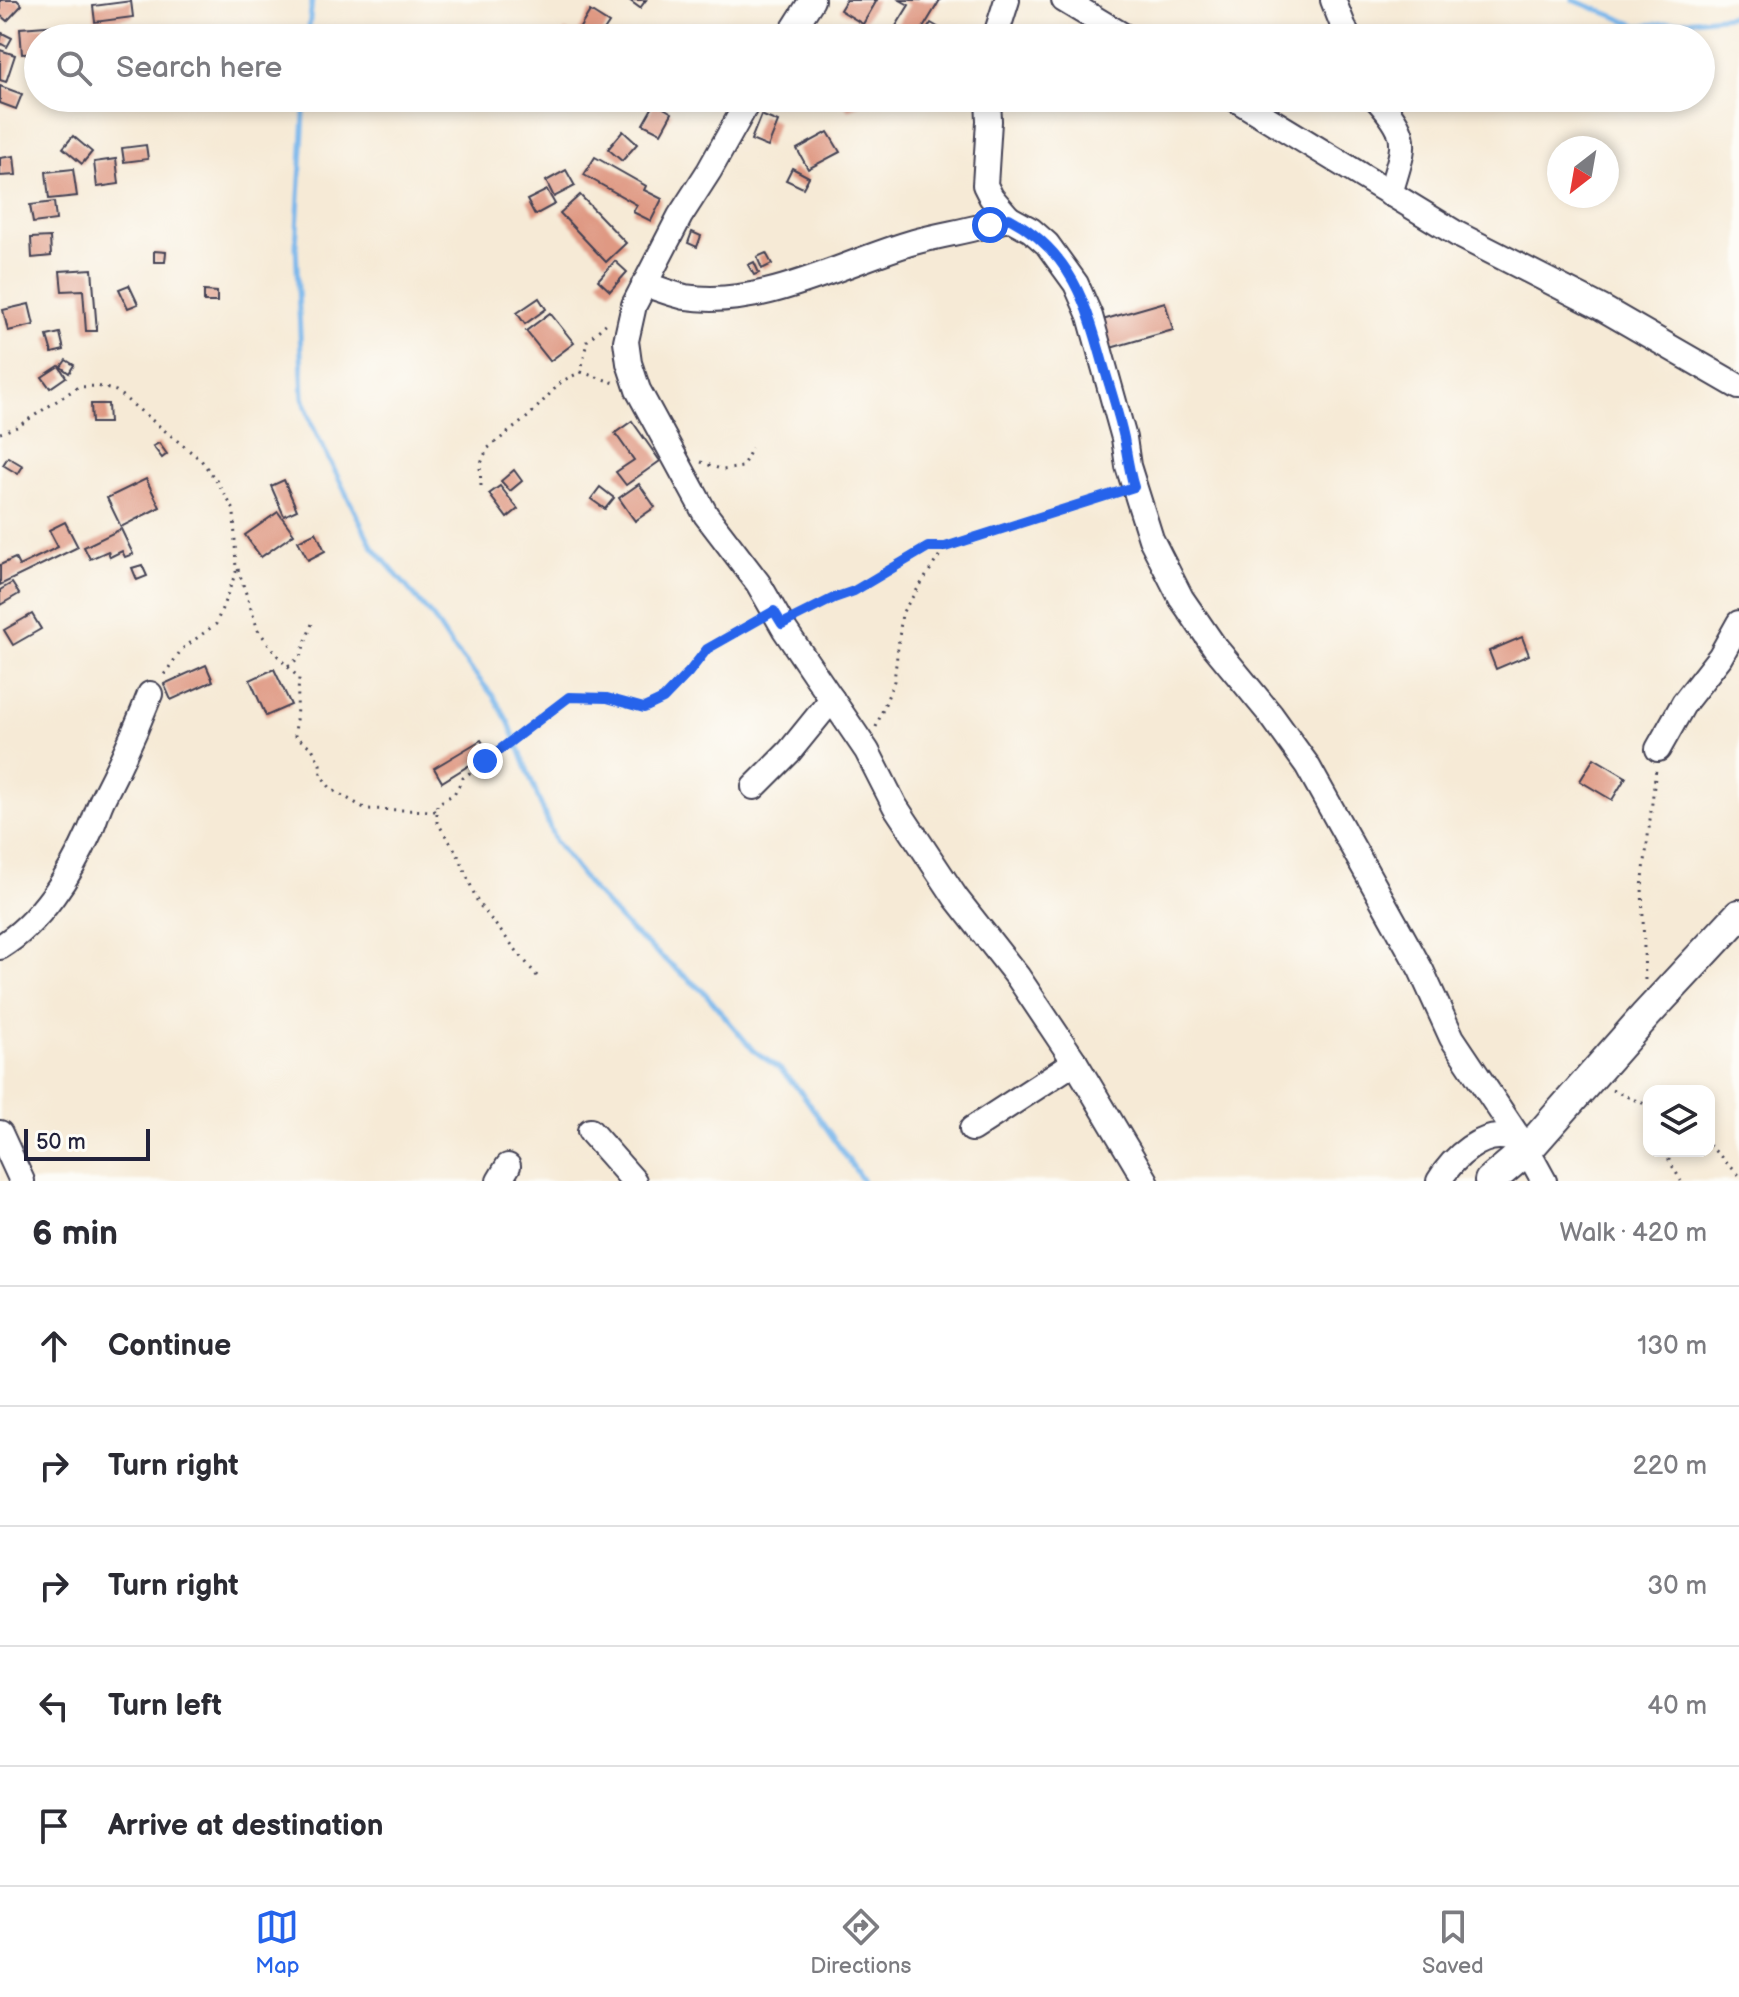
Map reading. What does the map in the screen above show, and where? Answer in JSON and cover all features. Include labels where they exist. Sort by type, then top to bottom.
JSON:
[{"type":"main road","points":[[1490,1181],[1527,1150],[1739,915]]},
{"type":"street","points":[[797,24],[812,0]]},
{"type":"street","points":[[999,24],[1007,0]]},
{"type":"street","points":[[1064,0],[1104,24]]},
{"type":"street","points":[[1333,0],[1342,24]]},
{"type":"street","points":[[742,112],[680,216],[639,295],[626,341],[638,390],[706,515],[758,583],[867,751],[895,806],[956,898],[1018,977],[1075,1062],[1146,1181]]},
{"type":"street","points":[[989,112],[985,185],[1009,218],[1031,230],[1047,244],[1076,284],[1090,316],[1124,438],[1134,487],[1151,539],[1181,598],[1214,646],[1271,715],[1307,765],[1421,970],[1452,1038],[1527,1150],[1544,1181]]},
{"type":"street","points":[[1257,112],[1457,234],[1602,308],[1739,387]]},
{"type":"street","points":[[1388,112],[1400,127],[1403,146],[1390,194]]},
{"type":"street","points":[[639,295],[720,299],[742,296],[775,289],[914,242],[1009,218]]},
{"type":"street","points":[[1658,749],[1684,703],[1720,657],[1739,623]]},
{"type":"street","points":[[0,947],[41,910],[78,858],[150,694]]},
{"type":"street","points":[[754,787],[789,752],[832,699]]},
{"type":"street","points":[[972,1129],[1075,1062]]},
{"type":"street","points":[[590,1131],[634,1181]]},
{"type":"street","points":[[0,1133],[22,1181]]},
{"type":"street","points":[[1439,1181],[1468,1148],[1487,1140],[1509,1138],[1527,1150]]},
{"type":"path","points":[[581,372],[587,341],[639,295]]},
{"type":"path","points":[[481,486],[480,466],[487,449],[529,416],[562,381],[581,372],[638,390]]},
{"type":"path","points":[[0,433],[17,427],[78,387],[97,386],[116,391],[201,460],[234,510],[237,567],[258,630],[299,678],[295,736],[312,748],[320,764],[321,775],[331,789],[366,809],[437,811]]},
{"type":"path","points":[[675,455],[723,470],[742,467],[752,448]]},
{"type":"path","points":[[537,976],[478,903],[457,853],[437,822],[437,804],[454,794],[463,778],[569,697],[607,698],[644,708],[663,699],[707,649],[778,617],[854,591],[928,547],[945,547],[1134,487]]},
{"type":"path","points":[[867,751],[894,681],[902,613],[945,547]]},
{"type":"path","points":[[150,694],[182,649],[216,624],[237,567]]},
{"type":"path","points":[[288,666],[300,657],[313,621]]},
{"type":"path","points":[[1646,1015],[1642,887],[1658,749]]},
{"type":"path","points":[[1588,1080],[1643,1103]]},
{"type":"path","points":[[1715,1151],[1739,1175]]},
{"type":"path","points":[[1669,1157],[1681,1181]]},
{"type":"building","points":[[0,0],[17,0],[22,5],[7,21],[0,15]]},
{"type":"building","points":[[629,0],[646,0],[640,8]]},
{"type":"building","points":[[846,0],[877,0],[863,24],[840,10]]},
{"type":"building","points":[[900,0],[940,0],[925,24],[897,24],[909,5]]},
{"type":"building","points":[[131,1],[133,17],[95,22],[93,6]]},
{"type":"building","points":[[590,11],[609,23],[608,24],[582,24]]},
{"type":"building","points":[[20,28],[24,28],[24,54],[22,54]]},
{"type":"building","points":[[2,33],[12,38],[7,47],[0,43]]},
{"type":"building","points":[[0,50],[15,55],[6,82],[0,80]]},
{"type":"building","points":[[0,86],[22,94],[16,109],[0,103]]},
{"type":"building","points":[[650,112],[672,113],[661,133],[643,124]]},
{"type":"building","points":[[761,115],[778,122],[768,147],[751,140]]},
{"type":"building","points":[[623,131],[637,144],[622,161],[608,149]]},
{"type":"building","points":[[828,132],[840,152],[808,169],[797,149]]},
{"type":"building","points":[[73,136],[92,152],[82,164],[63,148]]},
{"type":"building","points":[[146,145],[148,159],[124,162],[122,148]]},
{"type":"building","points":[[14,156],[16,175],[0,176],[0,158]]},
{"type":"building","points":[[595,157],[646,186],[644,190],[662,199],[651,221],[633,212],[637,205],[584,175]]},
{"type":"building","points":[[116,159],[119,184],[97,187],[94,162]]},
{"type":"building","points":[[792,168],[809,177],[803,188],[786,180]]},
{"type":"building","points":[[73,169],[77,196],[49,199],[46,172]]},
{"type":"building","points":[[566,170],[575,186],[554,197],[546,181]]},
{"type":"building","points":[[547,190],[555,204],[535,215],[527,200]]},
{"type":"building","points":[[580,195],[626,243],[606,262],[560,213]]},
{"type":"building","points":[[54,202],[56,220],[33,223],[30,205]]},
{"type":"building","points":[[692,232],[701,236],[697,247],[688,243]]},
{"type":"building","points":[[50,237],[51,256],[32,258],[31,238]]},
{"type":"building","points":[[154,251],[166,252],[165,262],[154,262]]},
{"type":"building","points":[[766,253],[772,264],[762,269],[757,257]]},
{"type":"building","points":[[615,261],[627,272],[610,291],[598,280]]},
{"type":"building","points":[[754,262],[759,273],[754,275],[748,265]]},
{"type":"building","points":[[92,269],[97,331],[86,331],[83,290],[62,291],[60,271]]},
{"type":"building","points":[[129,285],[138,304],[128,308],[119,289]]},
{"type":"building","points":[[204,291],[217,292],[217,302],[204,302]]},
{"type":"building","points":[[539,298],[546,309],[525,324],[517,313]]},
{"type":"building","points":[[1165,302],[1173,330],[1107,349],[1099,321]]},
{"type":"building","points":[[29,304],[34,325],[8,331],[3,310]]},
{"type":"building","points":[[550,313],[574,343],[550,361],[526,331]]},
{"type":"building","points":[[60,333],[64,350],[52,353],[47,336]]},
{"type":"building","points":[[66,360],[74,365],[69,373],[61,367]]},
{"type":"building","points":[[59,366],[66,377],[50,388],[42,377]]},
{"type":"building","points":[[91,404],[108,404],[109,423],[92,423]]},
{"type":"building","points":[[632,421],[660,461],[626,485],[616,472],[634,460],[615,433]]},
{"type":"building","points":[[159,443],[167,454],[162,458],[153,446]]},
{"type":"building","points":[[8,457],[23,466],[18,474],[3,465]]},
{"type":"building","points":[[514,470],[522,481],[510,491],[501,481]]},
{"type":"building","points":[[146,479],[160,507],[121,527],[107,498]]},
{"type":"building","points":[[284,480],[297,510],[284,516],[271,486]]},
{"type":"building","points":[[639,484],[655,507],[635,521],[619,498]]},
{"type":"building","points":[[500,486],[518,509],[507,518],[489,494]]},
{"type":"building","points":[[600,487],[614,498],[605,509],[591,499]]},
{"type":"building","points":[[278,512],[294,534],[261,557],[245,535]]},
{"type":"building","points":[[65,522],[78,547],[0,585],[0,565],[15,558],[19,566],[58,547],[49,530]]},
{"type":"building","points":[[121,529],[133,554],[125,557],[122,551],[110,557],[108,551],[90,559],[84,547]]},
{"type":"building","points":[[316,532],[325,551],[308,560],[298,541]]},
{"type":"building","points":[[142,565],[147,576],[137,580],[132,568]]},
{"type":"building","points":[[12,583],[19,594],[0,605],[0,590]]},
{"type":"building","points":[[32,614],[41,629],[13,645],[4,630]]},
{"type":"building","points":[[1522,637],[1529,655],[1496,669],[1489,651]]},
{"type":"building","points":[[206,665],[213,681],[171,700],[164,684]]},
{"type":"building","points":[[274,669],[291,705],[266,716],[250,680]]},
{"type":"building","points":[[481,740],[489,753],[442,782],[434,768]]},
{"type":"building","points":[[1594,758],[1626,777],[1612,800],[1580,781]]},
{"type":"waterway","points":[[309,24],[312,0]]},
{"type":"waterway","points":[[1573,0],[1634,24]]},
{"type":"waterway","points":[[1657,24],[1739,15]]},
{"type":"waterway","points":[[304,112],[296,246],[303,397],[312,425],[372,546],[494,697],[509,723],[555,841],[590,887],[632,932],[705,993],[753,1050],[780,1069],[802,1093],[863,1181]]},
{"type":"route","points":[[485,761],[569,697],[607,698],[644,708],[663,699],[707,649],[774,611],[782,624],[854,591],[928,547],[945,547],[1134,487],[1124,438],[1090,316],[1076,284],[1061,260],[1031,230],[1009,218],[990,225]]}]
